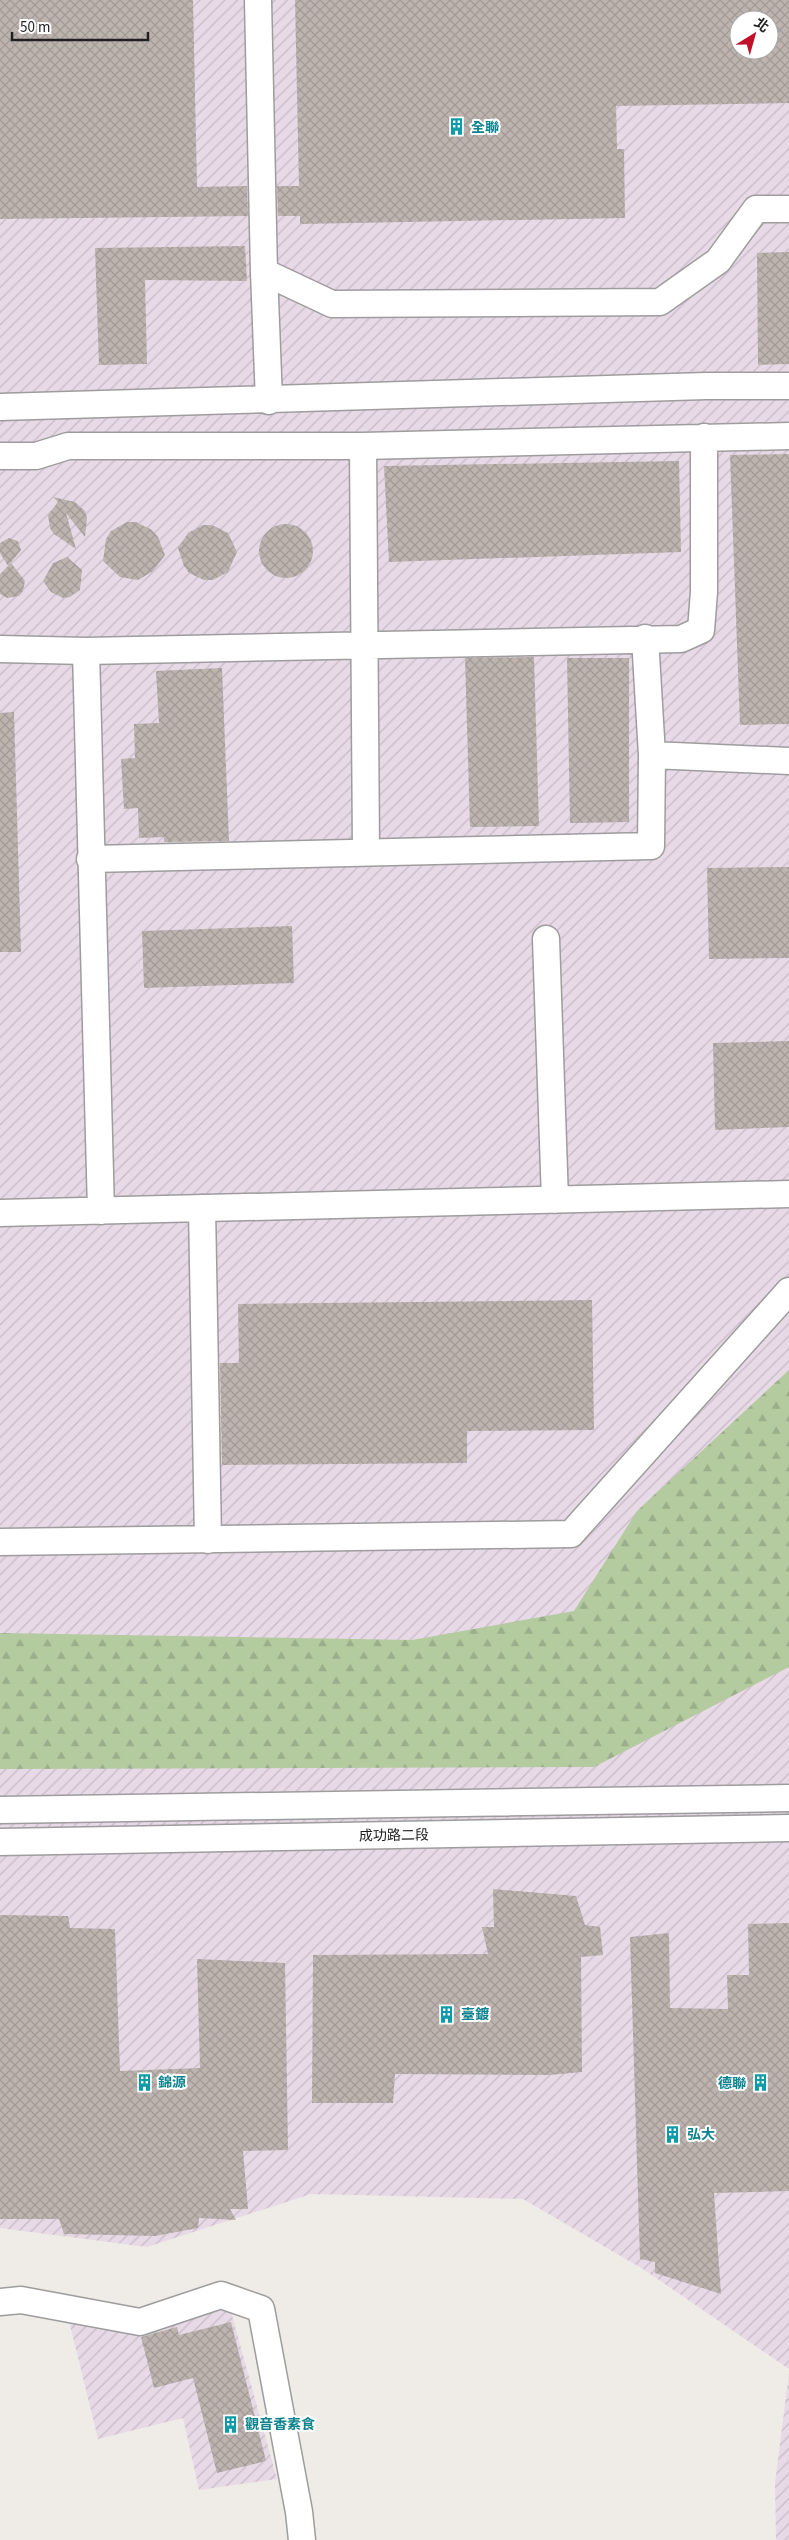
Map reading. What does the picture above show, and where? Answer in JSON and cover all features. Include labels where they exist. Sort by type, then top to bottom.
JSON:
[{"type":"street","points":[[258,0],[269,401]]},
{"type":"street","points":[[264,272],[332,304],[660,302],[718,261],[756,209],[789,209]]},
{"type":"street","points":[[0,407],[269,401],[706,386],[789,386]]},
{"type":"street","points":[[0,456],[36,456],[68,446],[363,446],[789,436]]},
{"type":"street","points":[[0,649],[86,651],[645,638],[680,639],[701,630],[704,592],[704,437]]},
{"type":"street","points":[[363,446],[366,851]]},
{"type":"street","points":[[90,859],[366,851],[651,846],[652,755],[645,638]]},
{"type":"street","points":[[86,651],[100,1211]]},
{"type":"street","points":[[652,755],[789,761]]},
{"type":"street","points":[[546,938],[555,1200]]},
{"type":"street","points":[[0,1213],[789,1194]]},
{"type":"street","points":[[202,1208],[208,1540]]},
{"type":"street","points":[[0,1542],[571,1534],[789,1291]]},
{"type":"street","points":[[0,1810],[789,1798]]},
{"type":"street","name":"成功路二段","points":[[0,1842],[789,1828]]},
{"type":"street","points":[[0,2302],[21,2300],[140,2322],[221,2295],[261,2309],[299,2512],[302,2540]]},
{"type":"shaded area","points":[[0,0],[789,0],[789,2369],[643,2269],[523,2199],[311,2194],[147,2247],[0,2228]]},
{"type":"shaded area","name":"觀音香素食","points":[[230,2308],[277,2479],[199,2490],[183,2418],[98,2439],[69,2321],[137,2332]]},
{"type":"shaded area","points":[[789,2373],[789,2540],[776,2540],[775,2483]]},
{"type":"green space","points":[[789,1370],[789,1667],[594,1767],[0,1769],[0,1633],[412,1640],[574,1611],[637,1511]]},
{"type":"building","points":[[0,0],[193,0],[197,187],[247,186],[248,216],[0,219]]},
{"type":"building","name":"全聯","points":[[295,0],[789,0],[789,103],[616,106],[617,149],[624,149],[625,218],[300,224],[300,216],[278,216],[277,186],[299,186]]},
{"type":"building","points":[[245,246],[247,281],[145,280],[147,364],[99,365],[95,248]]},
{"type":"building","points":[[789,252],[789,364],[758,365],[757,253]]},
{"type":"building","points":[[789,454],[789,724],[740,725],[730,455]]},
{"type":"building","points":[[679,461],[681,552],[389,562],[384,466]]},
{"type":"building","points":[[53,497],[75,502],[85,511],[87,518],[85,537],[66,513],[76,549],[54,534],[50,528],[48,515],[58,502]]},
{"type":"building","points":[[127,522],[136,522],[152,530],[158,537],[165,555],[153,571],[138,580],[120,577],[103,561],[106,539],[111,531]]},
{"type":"building","points":[[281,524],[291,524],[301,528],[309,536],[313,551],[309,566],[301,574],[291,578],[281,578],[271,574],[263,566],[259,556],[259,546],[263,536],[271,528]]},
{"type":"building","points":[[203,525],[212,525],[228,533],[237,552],[228,572],[213,580],[204,580],[189,573],[184,566],[178,548],[188,533]]},
{"type":"building","points":[[9,538],[18,541],[21,550],[8,566],[0,553],[0,543]]},
{"type":"building","points":[[67,557],[82,570],[80,590],[70,597],[63,598],[51,592],[43,581],[53,563]]},
{"type":"building","points":[[11,563],[25,581],[23,591],[19,596],[7,598],[0,594],[0,575]]},
{"type":"building","points":[[534,657],[539,826],[470,827],[465,658]]},
{"type":"building","points":[[567,658],[629,658],[629,822],[570,823]]},
{"type":"building","points":[[222,668],[229,841],[164,842],[164,837],[139,838],[138,808],[124,809],[121,759],[135,758],[134,724],[159,723],[156,671]]},
{"type":"building","points":[[14,712],[21,952],[0,952],[0,713]]},
{"type":"building","points":[[789,867],[789,958],[709,959],[707,868]]},
{"type":"building","points":[[292,926],[294,983],[144,988],[142,931]]},
{"type":"building","points":[[789,1041],[789,1127],[715,1130],[713,1043]]},
{"type":"building","points":[[592,1300],[594,1430],[467,1431],[467,1463],[222,1465],[220,1363],[239,1363],[238,1304]]},
{"type":"building","name":"臺鍍","points":[[493,1889],[576,1896],[585,1925],[600,1927],[603,1955],[581,1957],[582,2072],[549,2075],[395,2074],[393,2103],[312,2103],[313,1955],[488,1954],[482,1927],[494,1927]]},
{"type":"building","name":"錦源","points":[[0,1915],[68,1916],[70,1928],[115,1929],[120,2071],[200,2068],[197,1959],[285,1963],[288,2150],[243,2151],[248,2209],[230,2209],[236,2220],[199,2218],[198,2228],[155,2236],[64,2234],[59,2219],[0,2219]]},
{"type":"building","points":[[789,1923],[789,2191],[714,2193],[721,2294],[655,2273],[655,2262],[640,2259],[630,1937],[669,1933],[670,2008],[728,2009],[727,1975],[749,1975],[748,1924]]},
{"type":"building","name":"觀音香素食","points":[[231,2322],[266,2461],[217,2473],[193,2378],[154,2388],[141,2337],[177,2327],[179,2335]]},
{"type":"place","name":"全聯","points":[[457,127]]},
{"type":"place","name":"臺鍍","points":[[447,2014]]},
{"type":"place","name":"錦源","points":[[144,2082]]},
{"type":"place","name":"德聯","points":[[760,2083]]},
{"type":"place","name":"弘大","points":[[673,2134]]},
{"type":"place","name":"觀音香素食","points":[[231,2424]]}]
